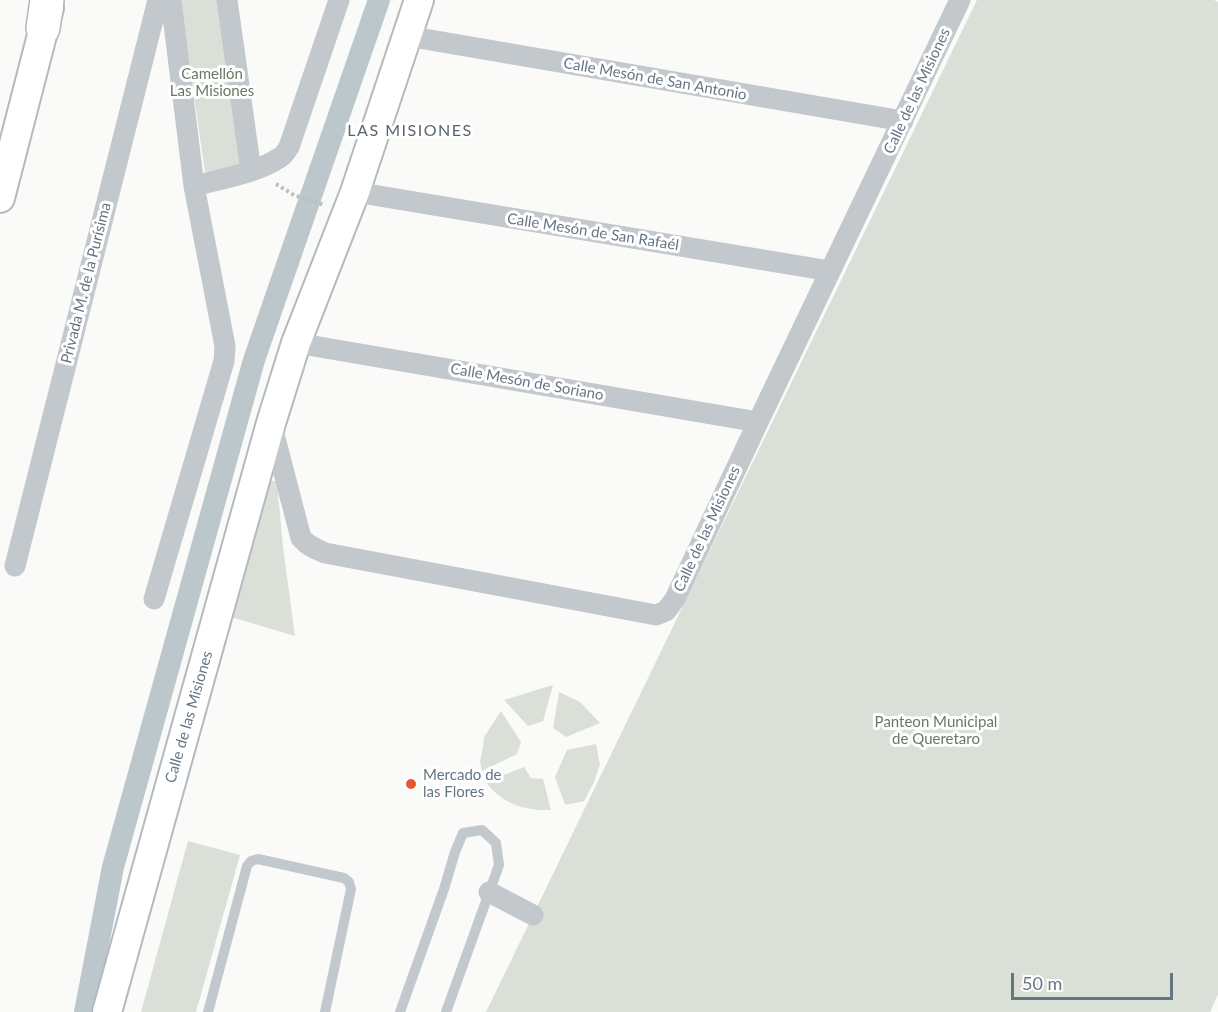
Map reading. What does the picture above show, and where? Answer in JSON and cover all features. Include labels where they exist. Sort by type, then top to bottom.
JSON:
[{"type":"street","name":"Privada M. de la Purísima","points":[[15,566],[158,0]]},
{"type":"street","points":[[154,599],[224,360],[225,346],[194,186],[171,0]]},
{"type":"street","points":[[227,0],[251,171]]},
{"type":"street","points":[[194,186],[251,171],[279,159],[289,147],[339,0]]},
{"type":"street","name":"Calle de las Misiones","points":[[107,1012],[271,423],[296,343],[355,192],[419,0]]},
{"type":"street","name":"Calle de las Misiones","points":[[271,423],[301,538],[318,550],[656,615],[666,611],[675,599],[960,0]]},
{"type":"street","points":[[0,198],[47,9]]},
{"type":"street","name":"Calle Mesón de San Antonio","points":[[406,36],[903,121]]},
{"type":"street","name":"Calle Mesón de San Rafaél","points":[[355,192],[830,271]]},
{"type":"street","name":"Calle Mesón de Soriano","points":[[296,343],[758,422]]},
{"type":"street","points":[[489,892],[533,915]]},
{"type":"lane","points":[[400,1012],[463,833],[482,830],[496,843],[498,865],[446,1012]]},
{"type":"lane","points":[[208,1012],[247,866],[251,861],[258,859],[344,878],[349,882],[351,889],[325,1012]]},
{"type":"path","points":[[294,195],[327,206]]},
{"type":"green space","name":"Camellón Las Misiones","points":[[180,0],[219,0],[244,166],[205,172]]},
{"type":"green space","name":"Panteon Municipal de Queretaro","points":[[977,0],[1214,0],[1218,2],[1218,994],[1210,1012],[486,1012]]},
{"type":"green space","points":[[266,479],[277,482],[295,636],[231,617]]},
{"type":"green space","points":[[553,685],[543,721],[528,726],[504,700]]},
{"type":"green space","points":[[559,692],[580,702],[600,723],[566,737],[553,728]]},
{"type":"green space","points":[[501,711],[521,742],[517,754],[482,771],[480,761],[484,737]]},
{"type":"green space","points":[[596,744],[600,765],[593,784],[584,801],[565,805],[555,777],[567,750]]},
{"type":"green space","points":[[524,767],[531,778],[543,779],[551,810],[515,805],[499,796],[486,782]]},
{"type":"green space","points":[[188,841],[240,855],[196,1012],[141,1012]]},
{"type":"waterway","points":[[85,1012],[113,867],[254,360],[379,0]]},
{"type":"place","name":"Mercado de las Flores","points":[[411,784]]},
{"type":"district","name":"LAS MISIONES","points":[[410,131]]}]
